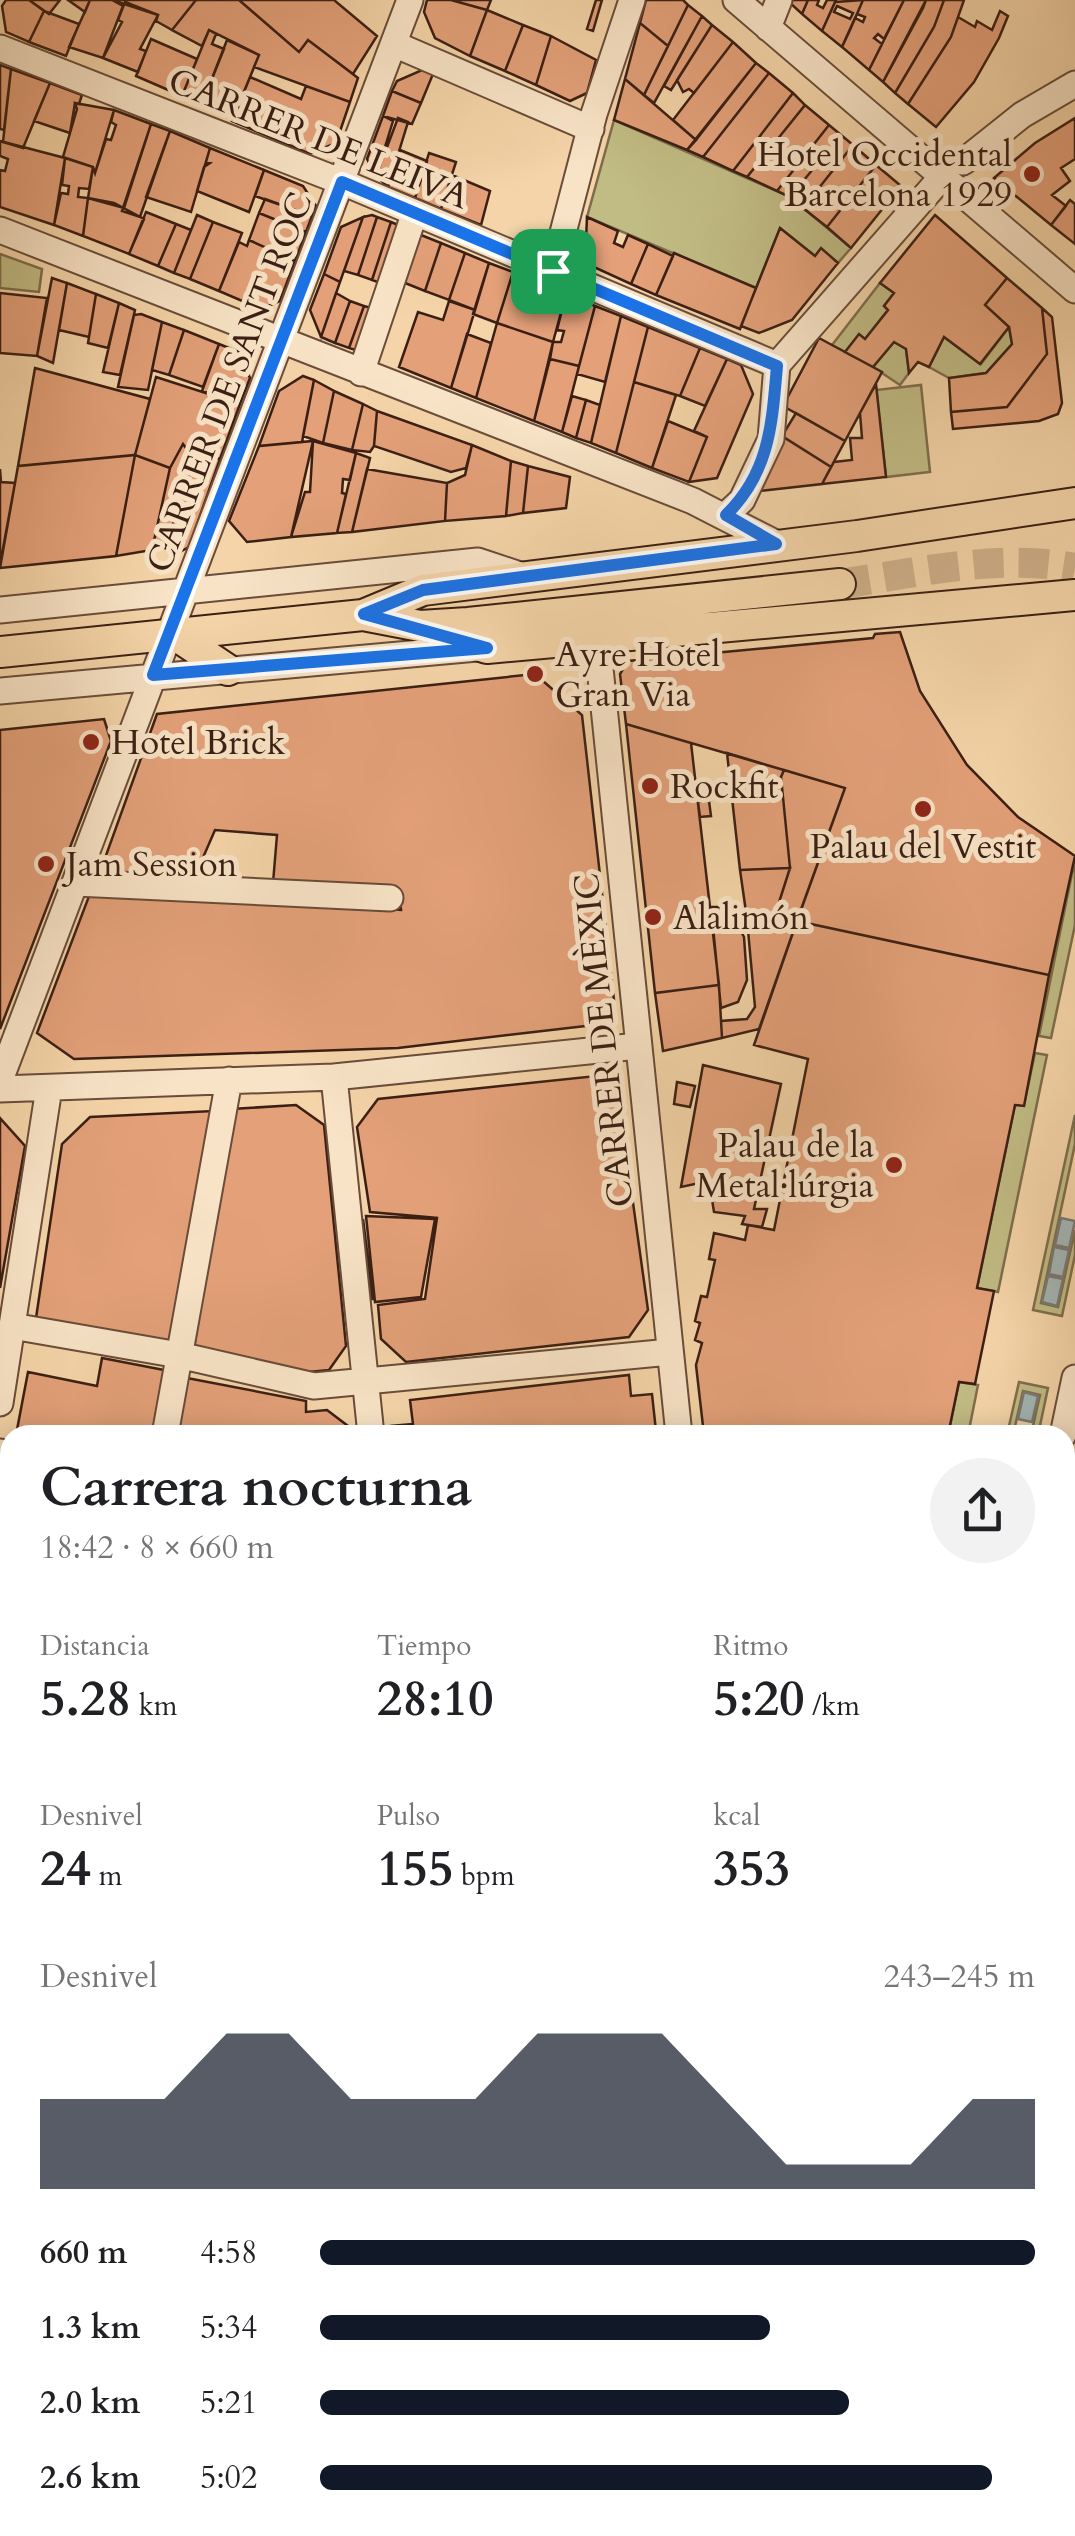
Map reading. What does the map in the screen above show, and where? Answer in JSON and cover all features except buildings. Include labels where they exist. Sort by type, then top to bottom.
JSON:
[{"type":"main road","points":[[0,652],[364,614],[423,590],[1075,503]]},
{"type":"main road","points":[[420,626],[840,584]]},
{"type":"main road","points":[[364,614],[420,626],[487,648],[1075,595]]},
{"type":"main road","points":[[172,634],[228,670]]},
{"type":"street","points":[[553,271],[591,129],[632,0]]},
{"type":"street","points":[[736,0],[1075,290]]},
{"type":"street","points":[[768,28],[780,0]]},
{"type":"street","name":"CARRER DE SANT ROC","points":[[0,1080],[188,592],[394,44],[406,2]]},
{"type":"street","points":[[394,44],[591,129]]},
{"type":"street","name":"CARRER DE LEIVA","points":[[0,48],[342,182],[777,366]]},
{"type":"street","points":[[963,162],[1022,115],[1075,84]]},
{"type":"street","points":[[726,515],[742,500],[771,440],[777,366],[941,178]]},
{"type":"street","points":[[361,373],[414,215]]},
{"type":"street","points":[[0,230],[726,515],[776,544]]},
{"type":"street","points":[[0,610],[478,562],[523,576]]},
{"type":"street","name":"CARRER DE MÈXIC","points":[[597,638],[678,1425]]},
{"type":"street","points":[[0,691],[487,648]]},
{"type":"street","points":[[76,883],[390,898]]},
{"type":"street","points":[[0,1089],[334,1077],[638,1046]]},
{"type":"street","points":[[334,1077],[370,1425]]},
{"type":"street","points":[[168,1425],[229,1080]]},
{"type":"street","points":[[0,1403],[49,1088]]},
{"type":"street","points":[[12,1326],[179,1356],[314,1386],[367,1384],[670,1352]]},
{"type":"street","points":[[1065,1425],[1075,1378]]},
{"type":"shaded area","points":[[614,120],[790,197],[851,248],[838,263],[821,249],[815,256],[780,228],[756,288],[587,217]]},
{"type":"shaded area","points":[[0,254],[42,269],[39,292],[0,288]]},
{"type":"shaded area","points":[[880,283],[894,293],[884,306],[888,310],[865,339],[859,335],[845,352],[832,345]]},
{"type":"shaded area","points":[[1009,327],[1012,344],[986,373],[949,378],[929,367],[944,337],[981,364]]},
{"type":"shaded area","points":[[894,342],[906,349],[909,373],[900,385],[873,367]]},
{"type":"shaded area","points":[[921,385],[930,472],[886,477],[876,390]]},
{"type":"shaded area","points":[[1075,859],[1075,925],[1051,1038],[1039,1036]]},
{"type":"shaded area","points":[[1035,1053],[1047,1055],[998,1292],[977,1288],[1015,1105],[1024,1105]]},
{"type":"shaded area","points":[[1075,1115],[1075,1144],[1041,1303],[1058,1307],[1075,1230],[1075,1255],[1062,1316],[1033,1310]]},
{"type":"shaded area","points":[[1061,1218],[1075,1221],[1069,1248],[1055,1245]]},
{"type":"shaded area","points":[[1054,1247],[1069,1250],[1063,1277],[1049,1274]]},
{"type":"shaded area","points":[[1048,1276],[1063,1279],[1057,1306],[1042,1302]]},
{"type":"shaded area","points":[[959,1382],[978,1385],[970,1425],[950,1425]]},
{"type":"shaded area","points":[[1019,1382],[1048,1388],[1040,1425],[1033,1425],[1040,1395],[1023,1391],[1015,1425],[1009,1425]]},
{"type":"shaded area","points":[[1024,1392],[1038,1396],[1032,1422],[1018,1419]]},
{"type":"tunnel","points":[[840,584],[987,564],[1075,568]]},
{"type":"place","name":"Hotel Occidental Barcelona 1929","points":[[1032,174]]},
{"type":"place","name":"Ayre Hotel Gran Via","points":[[535,674]]},
{"type":"place","name":"Hotel Brick","points":[[91,742]]},
{"type":"place","name":"Rockfit","points":[[650,786]]},
{"type":"place","name":"Palau del Vestit","points":[[923,809]]},
{"type":"place","name":"Jam Session","points":[[46,864]]},
{"type":"place","name":"Alalimón","points":[[653,917]]},
{"type":"place","name":"Palau de la Metal·lúrgia","points":[[894,1165]]},
{"type":"route","points":[[342,182],[553,271],[777,366],[771,440],[742,500],[726,515],[776,544],[423,590],[364,614],[420,626],[487,648],[153,675],[342,182]]}]
